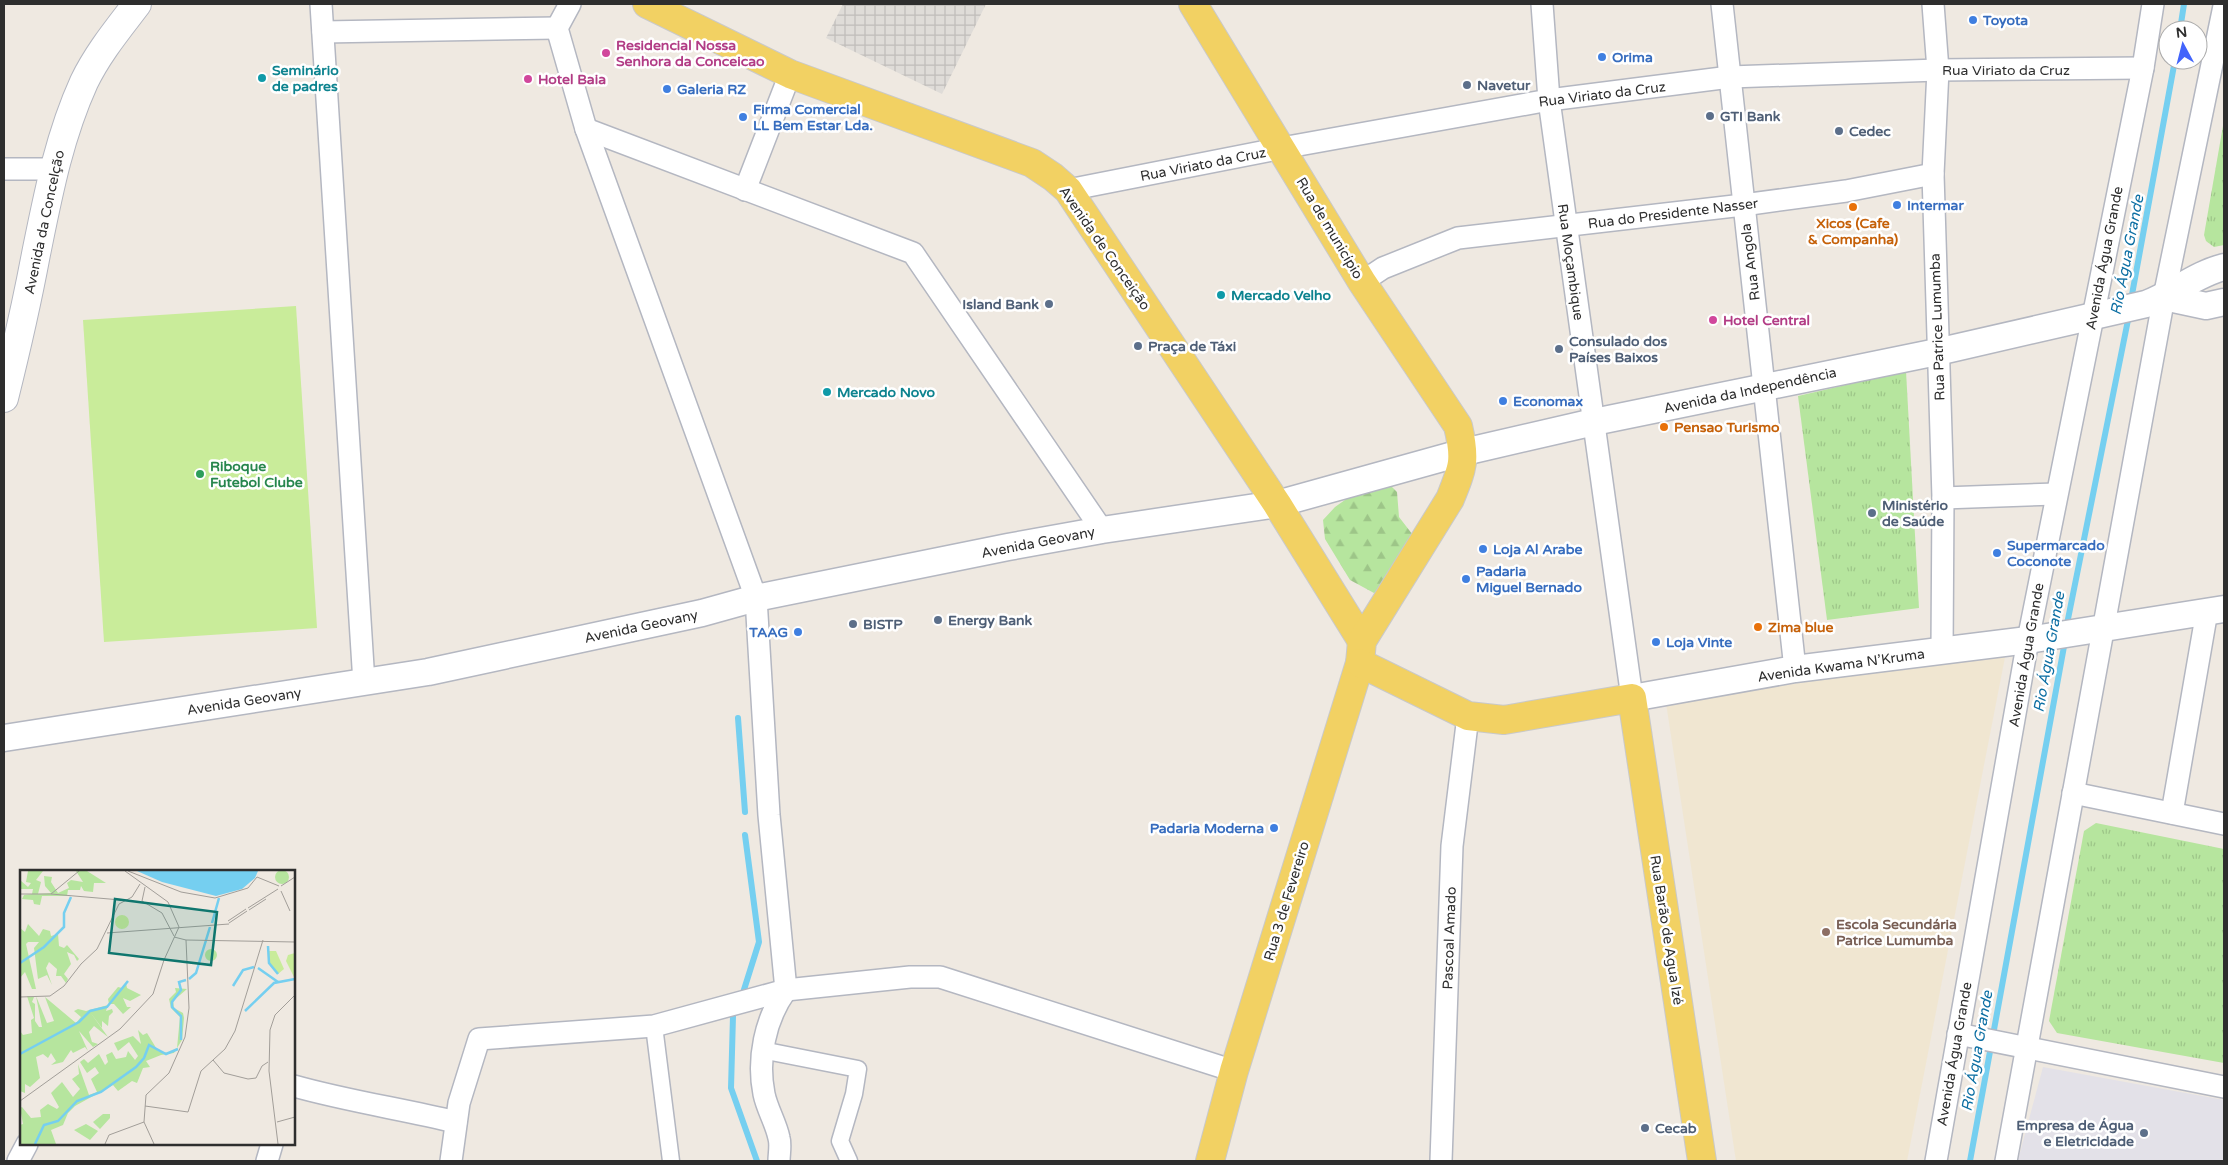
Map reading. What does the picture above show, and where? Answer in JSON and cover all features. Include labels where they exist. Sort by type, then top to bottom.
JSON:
[{"type":"main road","name":"Avenida da Concelção","points":[[4,398],[13,327],[54,169],[70,117],[85,81],[103,48],[138,4]]},
{"type":"main road","name":"Avenida de Conceição","points":[[647,4],[790,74],[1032,163],[1054,177],[1068,190],[1277,504],[1361,652]]},
{"type":"main road","name":"Rua de município","points":[[1193,4],[1362,282],[1458,426],[1464,452]]},
{"type":"main road","name":"Rua 3 de Fevereiro","points":[[1210,1161],[1234,1071],[1361,652],[1450,499],[1460,476],[1464,452]]},
{"type":"main road","points":[[1361,652],[1468,716],[1504,720],[1632,698]]},
{"type":"main road","name":"Rua Barão de Agua Izé","points":[[1632,698],[1702,1161]]},
{"type":"street","points":[[321,4],[364,683]]},
{"type":"street","points":[[570,4],[557,28],[586,129],[756,598],[769,815],[786,990],[776,1004],[762,1050],[764,1095],[780,1140],[779,1161]]},
{"type":"street","name":"Rua Moçambique","points":[[1542,4],[1549,100],[1565,226],[1632,698]]},
{"type":"street","name":"Rua Angola","points":[[1722,4],[1795,669]]},
{"type":"street","name":"Rua Patrice Lumumba","points":[[1933,4],[1938,70],[1933,174],[1943,498],[1942,652]]},
{"type":"street","name":"Avenida Água Grande","points":[[1936,1161],[1966,1035],[2039,638],[2056,494],[2101,314],[2153,4]]},
{"type":"street","points":[[2006,1161],[2104,628],[2155,300],[2224,6]]},
{"type":"street","points":[[323,32],[557,28]]},
{"type":"street","name":"Rua Viriato da Cruz","points":[[1068,190],[1282,148],[1549,100],[1730,77],[1938,70],[2143,68]]},
{"type":"street","points":[[745,190],[790,74]]},
{"type":"street","points":[[586,129],[913,254],[1102,530]]},
{"type":"street","points":[[4,169],[54,169]]},
{"type":"street","name":"Rua do Presidente Nasser","points":[[1362,282],[1382,268],[1458,238],[1743,205],[1846,191],[1933,174]]},
{"type":"street","points":[[2155,300],[2209,270],[2224,267]]},
{"type":"street","name":"Avenida da Independência","points":[[1277,504],[1464,452],[1594,422],[1937,352],[2155,300],[2206,306],[2224,302]]},
{"type":"street","points":[[1943,498],[2056,494]]},
{"type":"street","name":"Avenida Geovany","points":[[4,738],[428,672],[654,623],[756,598],[1102,530],[1277,504]]},
{"type":"street","points":[[2172,813],[2215,610]]},
{"type":"street","name":"Avenida Kwama N’Kruma","points":[[1632,698],[1795,669],[1942,652],[2215,610]]},
{"type":"street","name":"Pascoal Amado","points":[[1441,1161],[1452,846],[1468,716]]},
{"type":"street","points":[[2073,793],[2224,824]]},
{"type":"street","points":[[451,1161],[459,1104],[479,1040],[654,1026],[786,990],[910,977],[940,977],[1234,1071]]},
{"type":"street","points":[[654,1026],[671,1161]]},
{"type":"street","points":[[1966,1035],[2224,1087]]},
{"type":"street","points":[[762,1050],[858,1069],[854,1094],[840,1141],[849,1161]]},
{"type":"street","points":[[295,1086],[330,1096],[456,1122]]},
{"type":"street","points":[[18,1161],[26,1145]]},
{"type":"street","points":[[267,1161],[272,1145]]},
{"type":"shaded area","points":[[843,4],[986,4],[942,94],[826,38]]},
{"type":"shaded area","name":"Escola Secundária Patrice Lumumba","points":[[2006,652],[1907,1161],[1736,1161],[1666,703]]},
{"type":"shaded area","points":[[2043,1067],[2224,1100],[2224,1161],[2018,1160]]},
{"type":"green space","points":[[2224,120],[2224,245],[2214,247],[2206,241],[2204,235]]},
{"type":"green space","name":"Riboque Futebol Clube","points":[[296,306],[317,628],[104,642],[83,320]]},
{"type":"green space","points":[[1906,371],[1919,608],[1827,620],[1798,396]]},
{"type":"green space","points":[[1389,484],[1397,492],[1399,517],[1416,539],[1389,584],[1374,593],[1350,580],[1325,539],[1323,520],[1335,507],[1359,490]]},
{"type":"green space","points":[[2096,823],[2224,849],[2224,1063],[2057,1033],[2049,1021],[2084,831]]},
{"type":"waterway","name":"Rio Água Grande","points":[[2182,20],[2184,4]]},
{"type":"waterway","name":"Rio Água Grande","points":[[2131,300],[2173,70]]},
{"type":"waterway","name":"Rio Água Grande","points":[[2066,629],[2129,315]]},
{"type":"waterway","name":"Rio Água Grande","points":[[1970,1161],[2065,641]]},
{"type":"waterway","points":[[738,718],[745,812]]},
{"type":"waterway","points":[[742,996],[759,942],[745,835]]},
{"type":"waterway","points":[[733,1016],[731,1088],[757,1161]]},
{"type":"place","name":"Toyota","points":[[1973,20]]},
{"type":"place","name":"Residencial Nossa Senhora da Conceicao","points":[[606,53]]},
{"type":"place","name":"Orima","points":[[1602,57]]},
{"type":"place","name":"Seminário de padres","points":[[262,78]]},
{"type":"place","name":"Hotel Baia","points":[[528,79]]},
{"type":"place","name":"Navetur","points":[[1467,85]]},
{"type":"place","name":"Galeria RZ","points":[[667,89]]},
{"type":"place","name":"GTI Bank","points":[[1710,116]]},
{"type":"place","name":"Firma Comercial LL Bem Estar Lda.","points":[[743,117]]},
{"type":"place","name":"Cedec","points":[[1839,131]]},
{"type":"place","name":"Intermar","points":[[1897,205]]},
{"type":"place","name":"Xicos (Cafe & Companha)","points":[[1853,207]]},
{"type":"place","name":"Mercado Velho","points":[[1221,295]]},
{"type":"place","name":"Island Bank","points":[[1049,304]]},
{"type":"place","name":"Hotel Central","points":[[1713,320]]},
{"type":"place","name":"Praça de Táxi","points":[[1138,346]]},
{"type":"place","name":"Consulado dos Países Baixos","points":[[1559,349]]},
{"type":"place","name":"Mercado Novo","points":[[827,392]]},
{"type":"place","name":"Economax","points":[[1503,401]]},
{"type":"place","name":"Pensao Turismo","points":[[1664,427]]},
{"type":"place","name":"Riboque Futebol Clube","points":[[200,474]]},
{"type":"place","name":"Ministério de Saúde","points":[[1872,513]]},
{"type":"place","name":"Loja Al Arabe","points":[[1483,549]]},
{"type":"place","name":"Supermarcado Coconote","points":[[1997,553]]},
{"type":"place","name":"Padaria Miguel Bernado","points":[[1466,579]]},
{"type":"place","name":"Energy Bank","points":[[938,620]]},
{"type":"place","name":"BISTP","points":[[853,624]]},
{"type":"place","name":"Zima blue","points":[[1758,627]]},
{"type":"place","name":"TAAG","points":[[798,632]]},
{"type":"place","name":"Loja Vinte","points":[[1656,642]]},
{"type":"place","name":"Padaria Moderna","points":[[1274,828]]},
{"type":"place","name":"Escola Secundária Patrice Lumumba","points":[[1826,932]]},
{"type":"place","name":"Cecab","points":[[1645,1128]]},
{"type":"place","name":"Empresa de Água e Eletricidade","points":[[2144,1133]]}]
